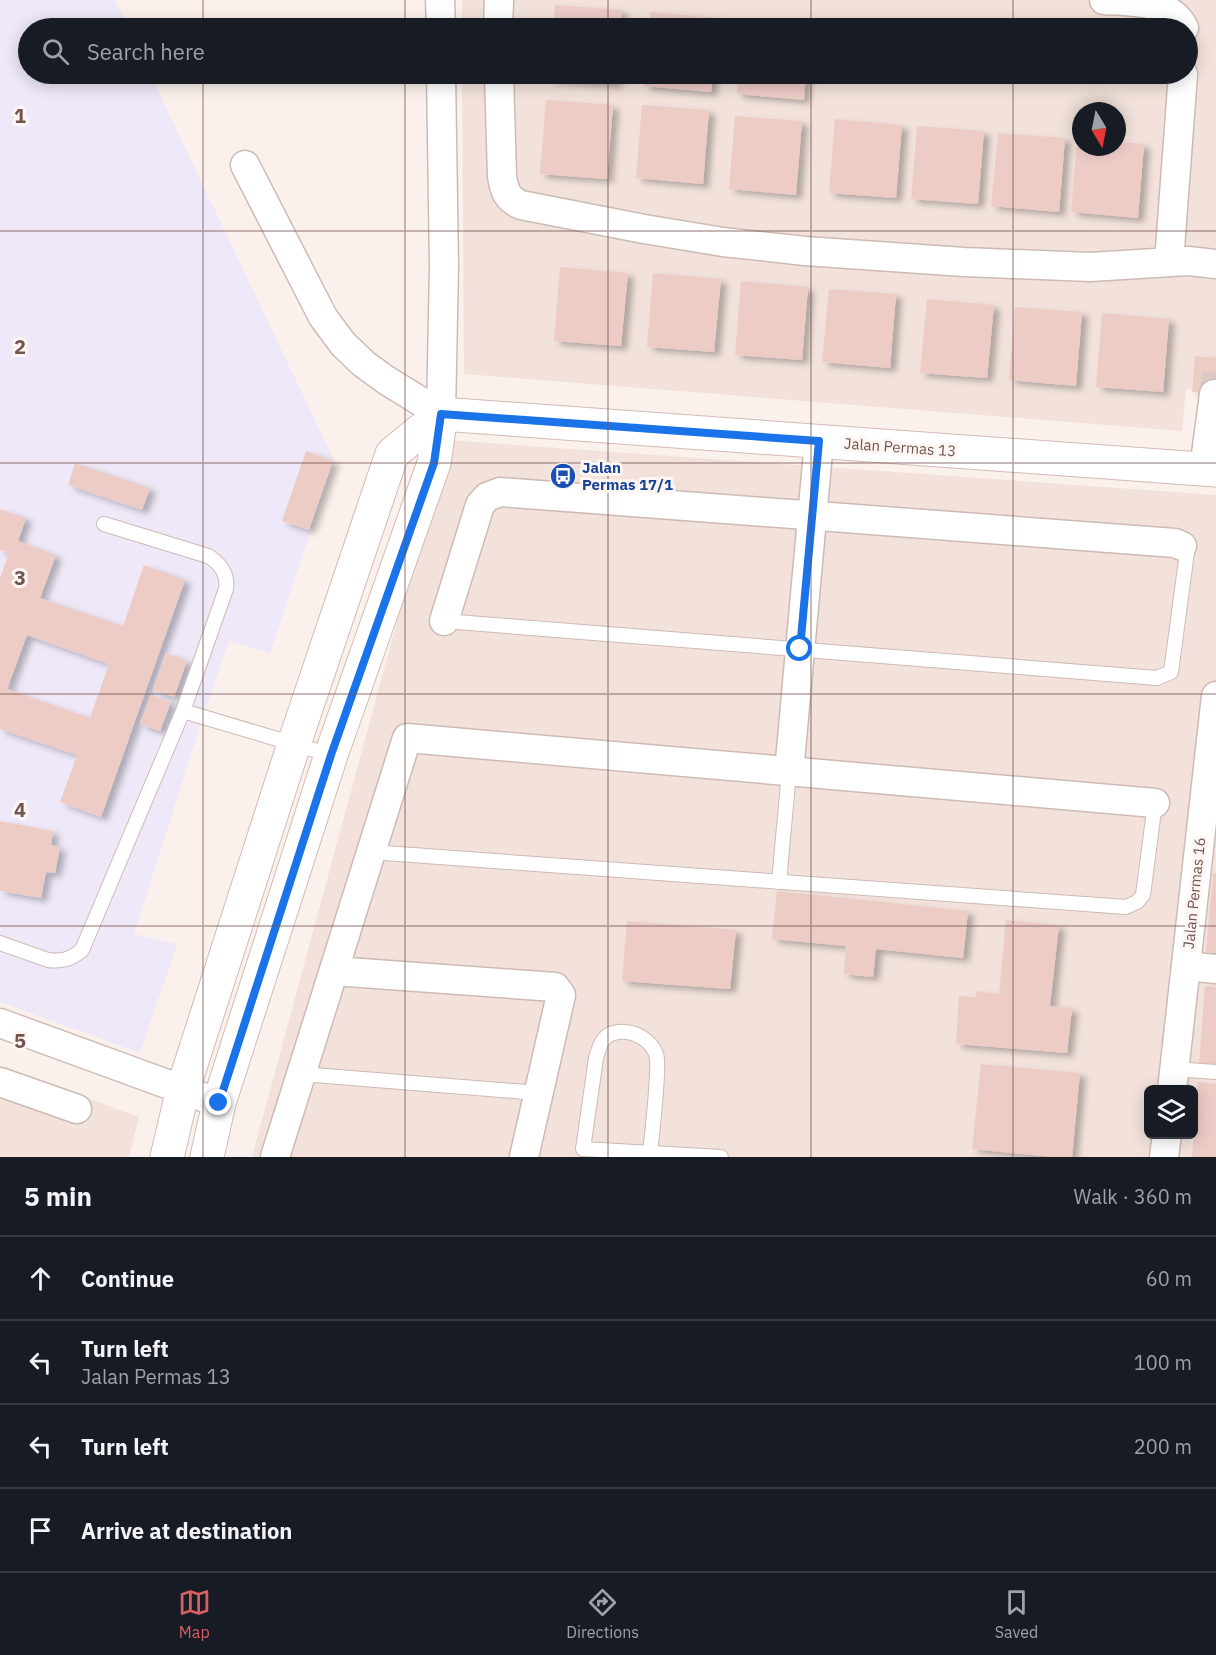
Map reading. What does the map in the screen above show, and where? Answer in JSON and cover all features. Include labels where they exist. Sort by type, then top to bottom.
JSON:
[{"type":"main road","name":"Jalan Permas 13","points":[[441,414],[1210,469]]},
{"type":"main road","points":[[167,1157],[183,1089],[294,744],[392,454],[441,414]]},
{"type":"main road","points":[[207,1157],[219,1103],[331,755],[434,463],[441,414]]},
{"type":"street","points":[[440,0],[441,18]]},
{"type":"street","points":[[498,18],[499,0]]},
{"type":"street","points":[[1104,0],[1159,4],[1171,10],[1178,18]]},
{"type":"street","points":[[441,84],[444,266],[441,414]]},
{"type":"street","points":[[499,84],[504,191],[513,201],[521,205],[644,229],[805,251],[964,262],[1090,267],[1188,261],[1216,264]]},
{"type":"street","points":[[1169,262],[1182,84]]},
{"type":"street","points":[[244,165],[323,317],[343,344],[364,364],[386,380],[441,414]]},
{"type":"street","points":[[1210,469],[1214,394]]},
{"type":"street","points":[[789,772],[819,441]]},
{"type":"street","points":[[444,621],[480,505],[487,497],[500,492],[1175,543],[1182,546]]},
{"type":"street","name":"Jalan Permas 16","points":[[1173,1079],[1185,966],[1201,867],[1213,756],[1216,696]]},
{"type":"street","points":[[275,1157],[407,738],[1155,803]]},
{"type":"street","points":[[1185,966],[1216,969]]},
{"type":"street","points":[[334,971],[555,987],[561,995],[524,1157]]},
{"type":"street","points":[[0,1023],[219,1103]]},
{"type":"street","points":[[0,1082],[77,1109]]},
{"type":"street","points":[[1164,1157],[1166,1139]]},
{"type":"lane","points":[[0,943],[56,961],[65,961],[82,950],[183,711],[226,589],[226,575],[217,561],[208,556],[104,524]]},
{"type":"lane","points":[[444,621],[1158,678],[1172,672],[1187,552],[1182,546]]},
{"type":"lane","points":[[183,711],[331,755]]},
{"type":"lane","points":[[779,882],[789,772]]},
{"type":"lane","points":[[371,852],[1126,907],[1137,902],[1143,895],[1155,803]]},
{"type":"lane","points":[[650,1153],[657,1055],[650,1044],[635,1034],[619,1032],[608,1035],[600,1044],[596,1058],[583,1149],[650,1153],[721,1157]]},
{"type":"lane","points":[[1173,1079],[1216,1072]]},
{"type":"lane","points":[[301,1074],[538,1093]]},
{"type":"shaded area","points":[[0,0],[115,0],[124,18],[18,18],[18,84],[155,84],[334,460],[270,654],[229,641],[203,717],[134,934],[177,944],[140,1053],[0,1002]]},
{"type":"shaded area","points":[[462,0],[1216,0],[1216,391],[1186,389],[1182,431],[464,374],[462,84],[1198,84],[1198,18],[462,18]]},
{"type":"shaded area","points":[[446,440],[1216,495],[1216,1157],[252,1157]]},
{"type":"shaded area","points":[[0,1066],[139,1117],[129,1157],[0,1157]]},
{"type":"building","points":[[555,5],[622,10],[621,18],[554,18]]},
{"type":"building","points":[[650,12],[717,18],[650,18]]},
{"type":"building","points":[[644,84],[712,84],[711,92],[644,86]]},
{"type":"building","points":[[738,84],[805,84],[804,100],[737,94]]},
{"type":"building","points":[[546,100],[613,105],[607,179],[540,174]]},
{"type":"building","points":[[642,105],[709,110],[703,184],[636,178]]},
{"type":"building","points":[[735,116],[802,121],[796,195],[729,189]]},
{"type":"building","points":[[835,119],[902,125],[896,198],[829,193]]},
{"type":"building","points":[[917,126],[984,131],[978,204],[911,199]]},
{"type":"building","points":[[998,133],[1065,138],[1059,212],[991,206]]},
{"type":"building","points":[[1126,143],[1144,144],[1138,218],[1071,212],[1076,156],[1126,156]]},
{"type":"building","points":[[560,267],[628,273],[621,346],[554,341]]},
{"type":"building","points":[[653,273],[721,279],[714,352],[647,347]]},
{"type":"building","points":[[741,281],[808,287],[802,360],[735,355]]},
{"type":"building","points":[[829,289],[896,294],[890,368],[822,362]]},
{"type":"building","points":[[927,299],[994,305],[987,378],[920,373]]},
{"type":"building","points":[[1015,307],[1082,312],[1076,386],[1009,380]]},
{"type":"building","points":[[1102,313],[1169,319],[1163,392],[1096,387]]},
{"type":"building","points":[[1195,356],[1216,358],[1216,394],[1192,392]]},
{"type":"building","points":[[306,451],[333,461],[309,530],[282,521]]},
{"type":"building","points":[[75,463],[150,488],[142,510],[68,485]]},
{"type":"building","points":[[0,509],[26,518],[18,541],[56,555],[40,598],[123,626],[144,565],[185,580],[101,817],[60,802],[77,755],[0,729],[0,578],[9,553],[0,550]],"holes":[[[27,635],[109,664],[90,718],[7,689]]]},
{"type":"building","points":[[166,653],[187,661],[174,697],[153,690]]},
{"type":"building","points":[[151,695],[171,702],[160,731],[140,724]]},
{"type":"building","points":[[0,821],[53,831],[51,845],[60,847],[55,873],[46,872],[41,898],[0,891]]},
{"type":"building","points":[[1213,873],[1216,873],[1216,953],[1206,952]]},
{"type":"building","points":[[777,891],[968,911],[963,958],[876,949],[873,977],[844,974],[846,946],[772,939]]},
{"type":"building","points":[[1006,920],[1059,925],[1050,1006],[1072,1008],[1067,1053],[956,1044],[959,996],[976,997],[976,991],[999,994]]},
{"type":"building","points":[[627,921],[736,930],[730,989],[622,981]]},
{"type":"building","points":[[1205,986],[1216,987],[1216,1067],[1199,1066]]},
{"type":"building","points":[[981,1064],[1080,1073],[1072,1157],[972,1149]]},
{"type":"building","points":[[1198,1082],[1216,1084],[1216,1157],[1192,1157],[1193,1139],[1198,1139]]},
{"type":"tunnel","points":[[1214,394],[1216,373]]},
{"type":"place","name":"Jalan Permas 17/1","points":[[563,476]]},
{"type":"route","points":[[219,1103],[331,755],[434,463],[441,414],[819,441],[800,649]]}]
